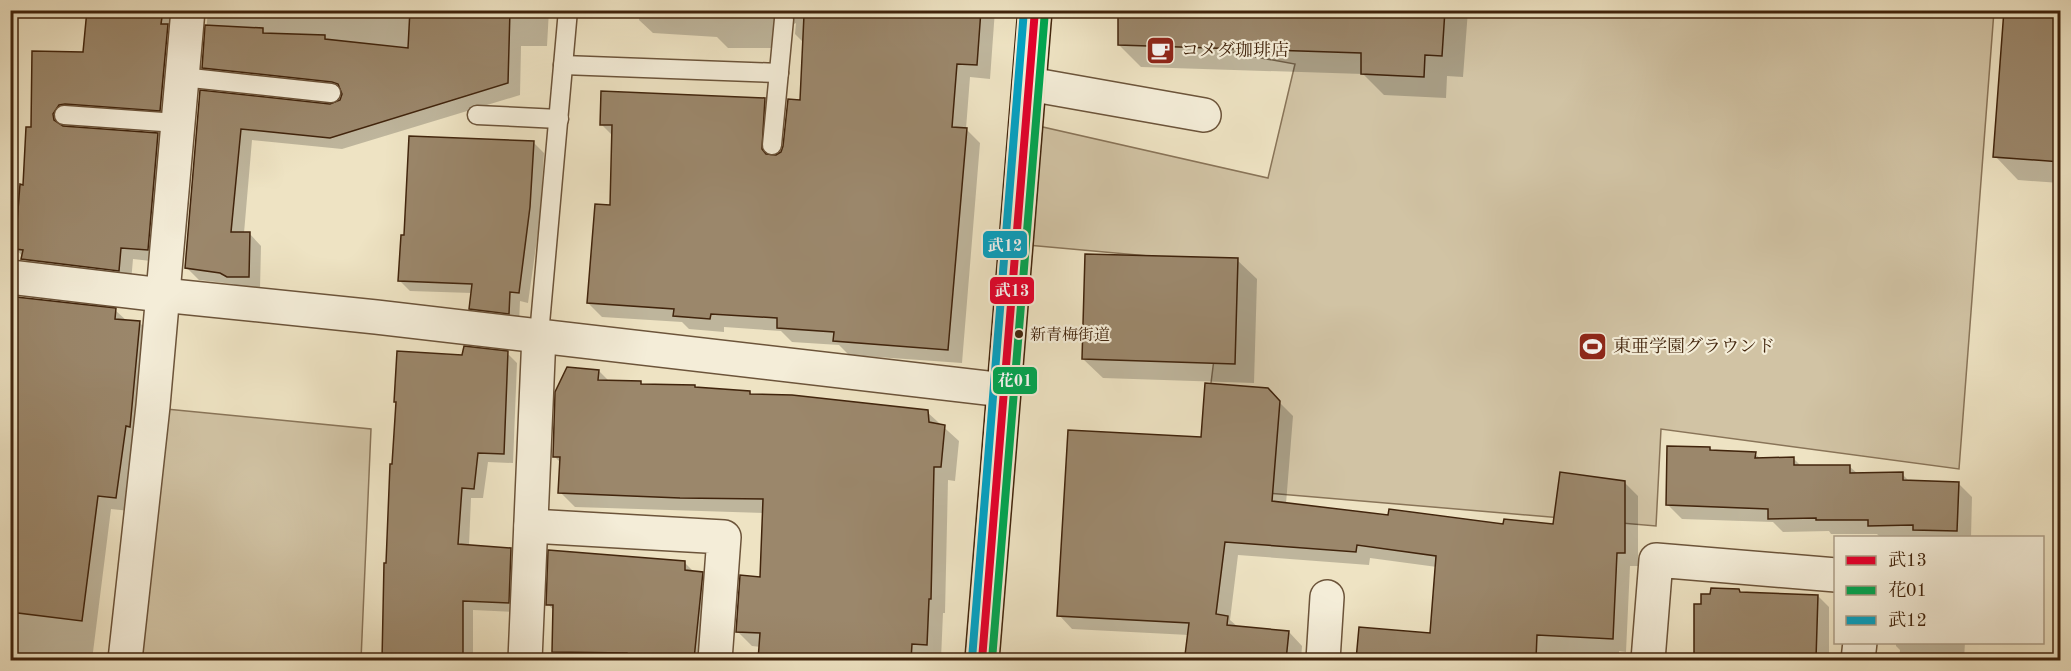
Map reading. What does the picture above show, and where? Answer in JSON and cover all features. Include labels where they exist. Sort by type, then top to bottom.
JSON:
[{"type":"main road","points":[[982,660],[1035,10]]},
{"type":"street","points":[[125,660],[153,406],[188,10]]},
{"type":"street","points":[[1029,84],[1204,115]]},
{"type":"street","points":[[10,277],[539,335],[1004,390]]},
{"type":"street","points":[[525,660],[539,335]]},
{"type":"street","points":[[531,526],[724,537],[715,660]]},
{"type":"street","points":[[1648,660],[1656,560],[1834,575]]},
{"type":"street","points":[[1323,660],[1328,597]]},
{"type":"street","points":[[1858,660],[1860,644]]},
{"type":"lane","points":[[539,335],[568,10]]},
{"type":"lane","points":[[772,144],[784,19]]},
{"type":"lane","points":[[563,65],[779,73]]},
{"type":"lane","points":[[182,77],[331,93]]},
{"type":"lane","points":[[64,115],[177,123]]},
{"type":"lane","points":[[477,115],[559,119]]},
{"type":"shaded area","name":"東亜学園グラウンド","points":[[1231,11],[1994,11],[1959,469],[1661,429],[1656,526],[1198,487],[1226,263],[1016,244],[1025,123],[1268,178],[1295,64],[1228,52]]},
{"type":"shaded area","points":[[166,409],[371,429],[361,660],[138,660]]},
{"type":"building","points":[[87,10],[163,10],[161,24],[168,24],[160,111],[65,104],[59,105],[53,114],[54,120],[63,126],[158,133],[148,250],[121,248],[119,271],[21,259],[23,250],[15,249],[20,184],[23,185],[26,127],[31,127],[32,51],[83,52]]},
{"type":"building","points":[[410,10],[510,10],[508,83],[330,138],[241,129],[231,232],[250,232],[249,277],[227,277],[220,273],[185,268],[200,90],[330,104],[340,100],[342,94],[338,84],[332,82],[202,68],[205,25],[263,28],[263,33],[325,35],[325,39],[408,48]]},
{"type":"building","points":[[863,10],[981,10],[977,65],[957,64],[952,127],[967,128],[948,350],[833,341],[834,332],[777,328],[777,318],[711,314],[710,319],[673,316],[674,309],[587,303],[595,204],[610,205],[612,125],[600,125],[601,91],[765,98],[762,149],[766,154],[776,155],[781,152],[783,146],[788,99],[800,100],[804,15],[862,16]]},
{"type":"building","points":[[1118,10],[1445,10],[1442,56],[1425,55],[1424,77],[1361,74],[1361,53],[1118,45]]},
{"type":"building","points":[[2004,10],[2061,10],[2061,162],[1993,157]]},
{"type":"building","points":[[409,136],[534,141],[530,207],[519,293],[510,292],[509,314],[469,309],[472,284],[398,281],[401,235],[404,235]]},
{"type":"building","points":[[1085,254],[1238,258],[1235,364],[1082,359]]},
{"type":"building","points":[[16,297],[116,308],[115,319],[140,321],[130,427],[126,426],[116,498],[98,496],[82,621],[10,612],[10,337]]},
{"type":"building","points":[[464,346],[508,351],[504,454],[478,453],[474,489],[462,488],[458,544],[511,548],[509,603],[463,601],[463,660],[382,660],[384,563],[386,563],[390,464],[392,464],[396,402],[394,402],[397,351],[462,355]]},
{"type":"building","points":[[567,367],[599,370],[598,380],[695,385],[695,387],[750,391],[750,394],[792,395],[928,410],[929,422],[945,425],[941,467],[934,467],[931,599],[929,599],[927,645],[912,644],[911,660],[758,660],[760,633],[736,632],[740,575],[760,577],[763,499],[558,493],[560,457],[553,457],[555,392]]},
{"type":"building","points":[[1205,383],[1268,388],[1280,401],[1272,501],[1388,515],[1389,509],[1503,524],[1504,519],[1553,524],[1560,472],[1625,481],[1625,553],[1617,553],[1613,639],[1537,635],[1536,659],[1484,655],[1483,660],[1356,660],[1359,627],[1430,633],[1436,556],[1357,545],[1356,552],[1225,542],[1216,614],[1228,616],[1227,625],[1289,631],[1286,660],[1228,660],[1185,655],[1189,623],[1057,616],[1068,430],[1201,437]]},
{"type":"building","points":[[1667,446],[1710,447],[1710,450],[1756,452],[1755,458],[1794,457],[1794,465],[1850,465],[1850,473],[1903,472],[1903,480],[1959,482],[1957,531],[1913,530],[1913,525],[1868,526],[1868,520],[1768,519],[1768,509],[1666,505]]},
{"type":"building","points":[[548,550],[685,561],[685,570],[703,572],[694,659],[627,655],[627,653],[552,652],[553,605],[546,605]]},
{"type":"building","points":[[1711,588],[1739,589],[1740,592],[1818,595],[1816,659],[1694,660],[1694,604],[1701,604],[1701,594],[1710,594]]},
{"type":"transit line","name":"武12","points":[[972,659],[1024,10]]},
{"type":"transit line","name":"武13","points":[[982,660],[1035,10]]},
{"type":"transit line","name":"花01","points":[[992,660],[1045,11]]},
{"type":"place","name":"コメダ珈琲店","points":[[1160,50]]},
{"type":"place","name":"新青梅街道","points":[[1019,334]]},
{"type":"place","name":"東亜学園グラウンド","points":[[1592,346]]}]
